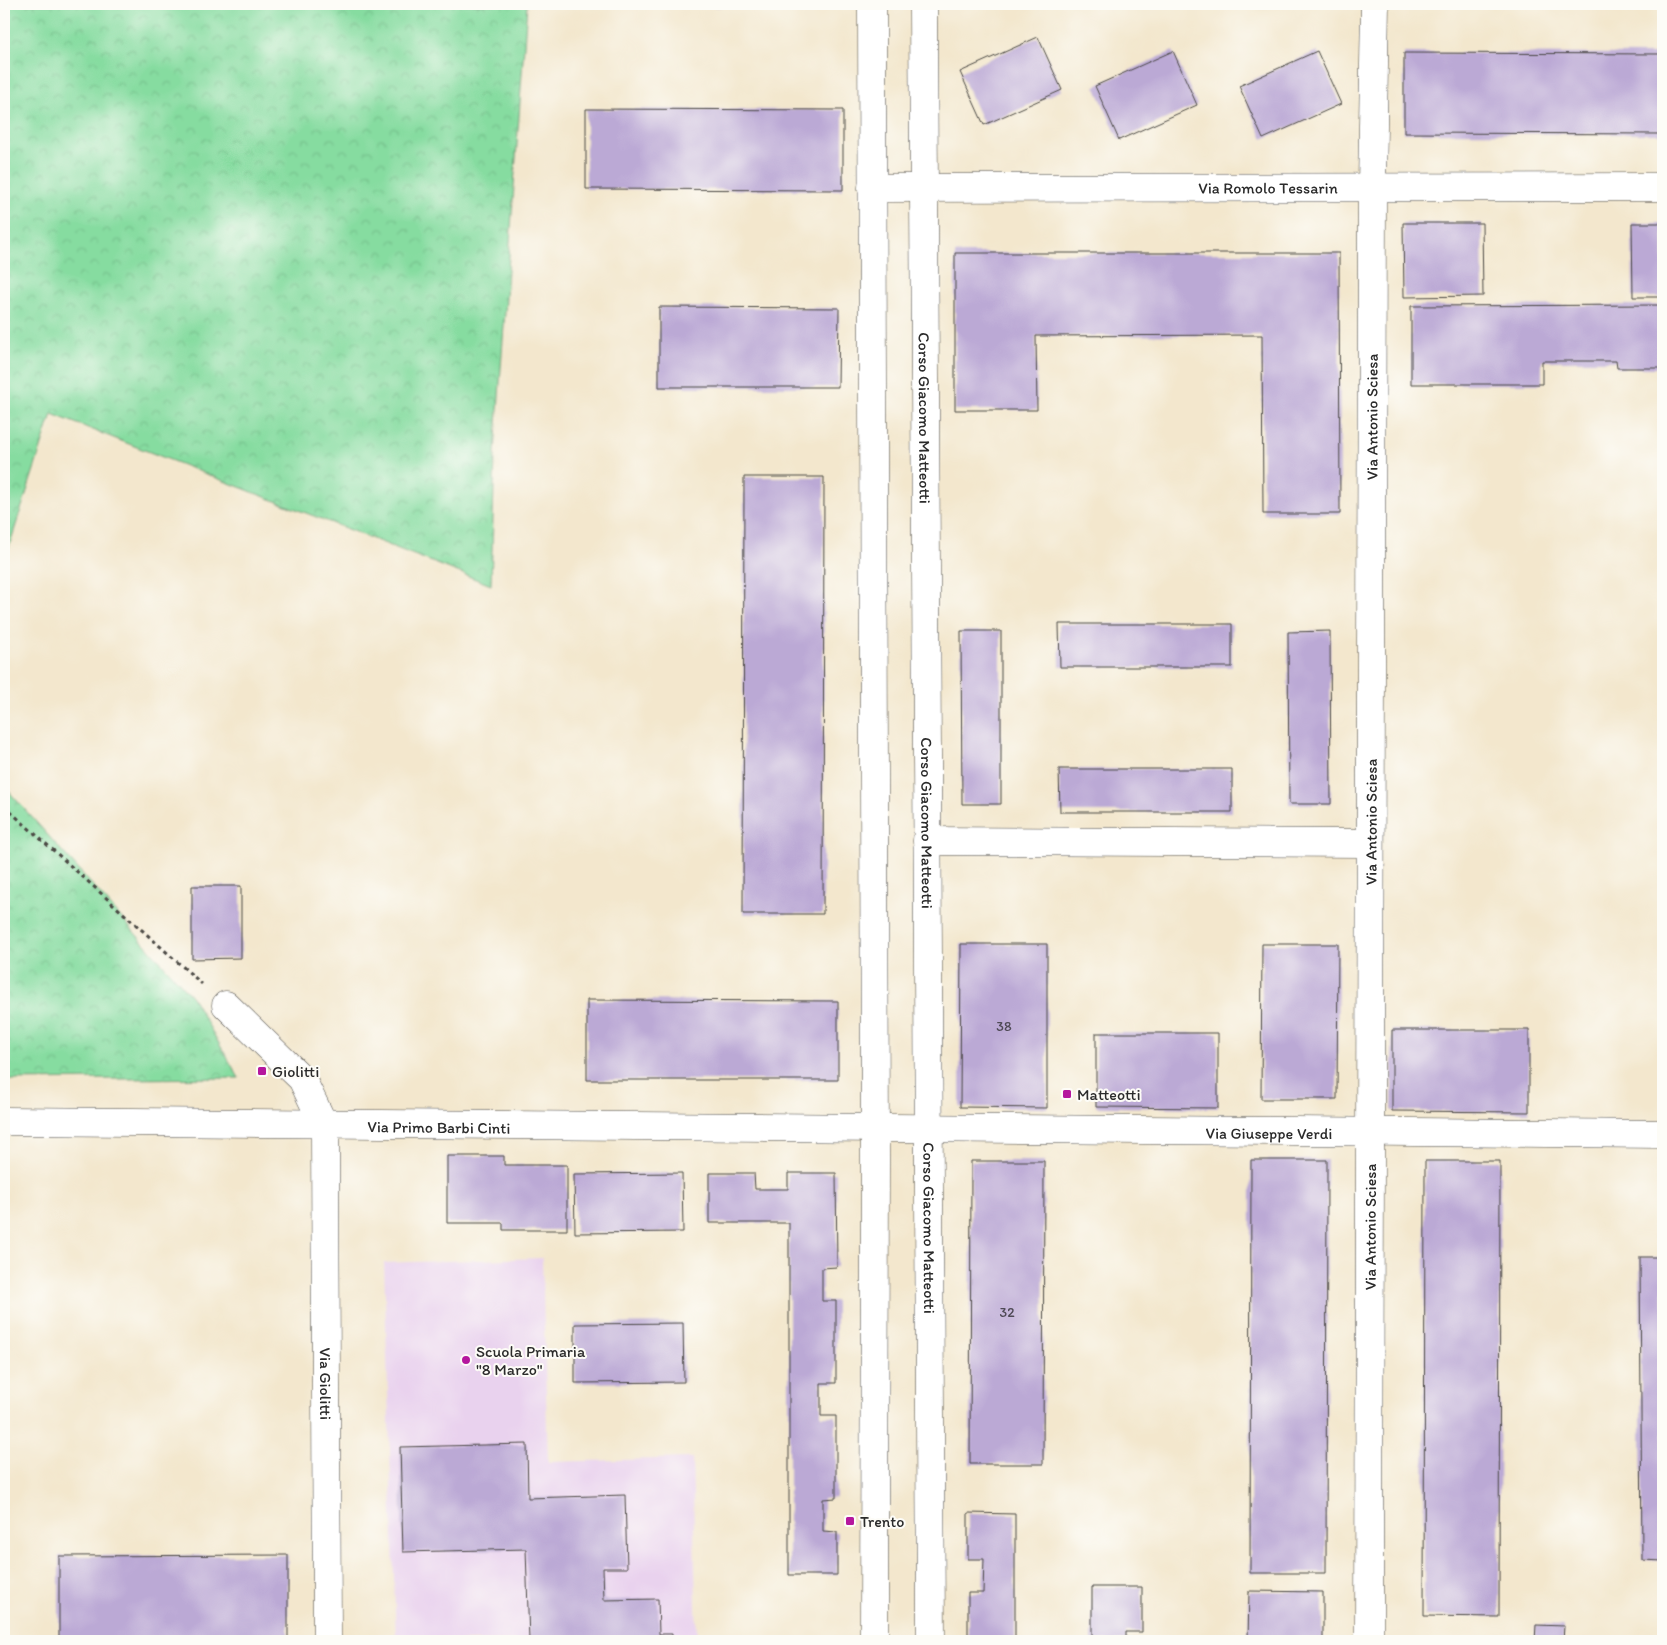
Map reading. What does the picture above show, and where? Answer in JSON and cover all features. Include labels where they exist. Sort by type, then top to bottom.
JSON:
[{"type":"street","points":[[872,4],[875,1132],[874,1641]]},
{"type":"street","name":"Corso Giacomo Matteotti","points":[[923,4],[931,1641]]},
{"type":"street","name":"Via Antonio Sciesa","points":[[1369,1641],[1372,187],[1375,4]]},
{"type":"street","name":"Via Romolo Tessarin","points":[[872,188],[1663,187]]},
{"type":"street","points":[[926,841],[1370,843]]},
{"type":"street","points":[[226,1005],[302,1079],[325,1126]]},
{"type":"street","name":"Via Primo Barbi Cinti","points":[[4,1121],[875,1132]]},
{"type":"street","name":"Via Giolitti","points":[[325,1126],[327,1641]]},
{"type":"street","name":"Via Giuseppe Verdi","points":[[875,1132],[1663,1134]]},
{"type":"path","points":[[4,806],[226,1005]]},
{"type":"shaded area","name":"Scuola Primaria \"8 Marzo\"","points":[[542,1258],[548,1462],[692,1458],[697,1641],[396,1641],[384,1263]]},
{"type":"green space","points":[[4,4],[527,4],[495,452],[491,585],[52,414],[4,562]]},
{"type":"green space","points":[[4,786],[192,997],[239,1078],[4,1080]]},
{"type":"building","points":[[696,4],[837,4],[837,7],[696,7]]},
{"type":"building","points":[[1038,37],[1062,90],[984,125],[960,72]]},
{"type":"building","points":[[1173,51],[1197,105],[1119,140],[1095,86]]},
{"type":"building","points":[[1317,51],[1341,104],[1263,139],[1239,86]]},
{"type":"building","points":[[1404,53],[1663,54],[1663,134],[1404,133]]},
{"type":"building","points":[[586,109],[843,110],[843,190],[586,189]]},
{"type":"building","points":[[1403,223],[1482,223],[1483,296],[1404,297]]},
{"type":"building","points":[[1632,223],[1663,223],[1663,297],[1633,297]]},
{"type":"building","points":[[955,253],[1339,253],[1340,514],[1263,514],[1262,335],[1036,336],[1037,410],[955,410]]},
{"type":"building","points":[[1663,305],[1663,368],[1617,368],[1616,361],[1542,361],[1542,384],[1411,384],[1411,306]]},
{"type":"building","points":[[659,307],[839,308],[838,387],[659,387]]},
{"type":"building","points":[[744,477],[824,477],[823,914],[743,914]]},
{"type":"building","points":[[1059,624],[1232,624],[1232,667],[1060,667]]},
{"type":"building","points":[[961,631],[1001,631],[1001,804],[962,804]]},
{"type":"building","points":[[1330,631],[1331,804],[1289,804],[1288,632]]},
{"type":"building","points":[[1059,769],[1232,769],[1232,812],[1060,812]]},
{"type":"building","points":[[192,886],[241,886],[241,958],[192,959]]},
{"type":"building","points":[[961,944],[1047,944],[1047,1108],[960,1107]]},
{"type":"building","points":[[1262,944],[1338,944],[1337,1099],[1261,1099]]},
{"type":"building","points":[[587,1000],[838,1001],[838,1080],[587,1080]]},
{"type":"building","points":[[1392,1030],[1529,1030],[1529,1112],[1392,1111]]},
{"type":"building","points":[[1096,1033],[1218,1033],[1218,1108],[1096,1107]]},
{"type":"building","points":[[447,1156],[504,1156],[504,1165],[567,1165],[567,1230],[503,1230],[503,1223],[447,1223]]},
{"type":"building","points":[[1251,1160],[1327,1160],[1326,1573],[1250,1573]]},
{"type":"building","points":[[971,1161],[1044,1161],[1043,1464],[970,1464]]},
{"type":"building","points":[[1425,1161],[1500,1161],[1499,1617],[1424,1616]]},
{"type":"building","points":[[682,1173],[683,1232],[575,1233],[574,1174]]},
{"type":"building","points":[[709,1173],[754,1173],[755,1189],[788,1189],[788,1173],[836,1173],[837,1267],[822,1268],[822,1301],[836,1301],[836,1383],[821,1383],[821,1416],[836,1416],[836,1498],[823,1499],[823,1531],[837,1532],[837,1575],[789,1575],[789,1223],[709,1223]]},
{"type":"building","points":[[1640,1257],[1663,1257],[1663,1561],[1642,1560]]},
{"type":"building","points":[[683,1323],[684,1382],[575,1383],[575,1324]]},
{"type":"building","points":[[527,1444],[528,1498],[625,1495],[627,1568],[603,1568],[604,1600],[658,1599],[659,1634],[672,1634],[672,1641],[529,1641],[526,1549],[403,1552],[400,1447]]},
{"type":"building","points":[[968,1513],[1015,1514],[1015,1641],[968,1641],[968,1593],[983,1593],[984,1559],[968,1559]]},
{"type":"building","points":[[288,1555],[288,1641],[59,1641],[59,1556]]},
{"type":"building","points":[[1092,1587],[1142,1587],[1142,1632],[1126,1632],[1126,1641],[1092,1641]]},
{"type":"building","points":[[1249,1591],[1323,1592],[1323,1641],[1248,1641]]},
{"type":"building","points":[[1536,1625],[1564,1626],[1563,1641],[1535,1641]]},
{"type":"place","name":"Giolitti","points":[[262,1071]]},
{"type":"place","name":"Matteotti","points":[[1067,1094]]},
{"type":"place","name":"Scuola Primaria \"8 Marzo\"","points":[[466,1360]]},
{"type":"place","name":"Trento","points":[[850,1521]]}]
